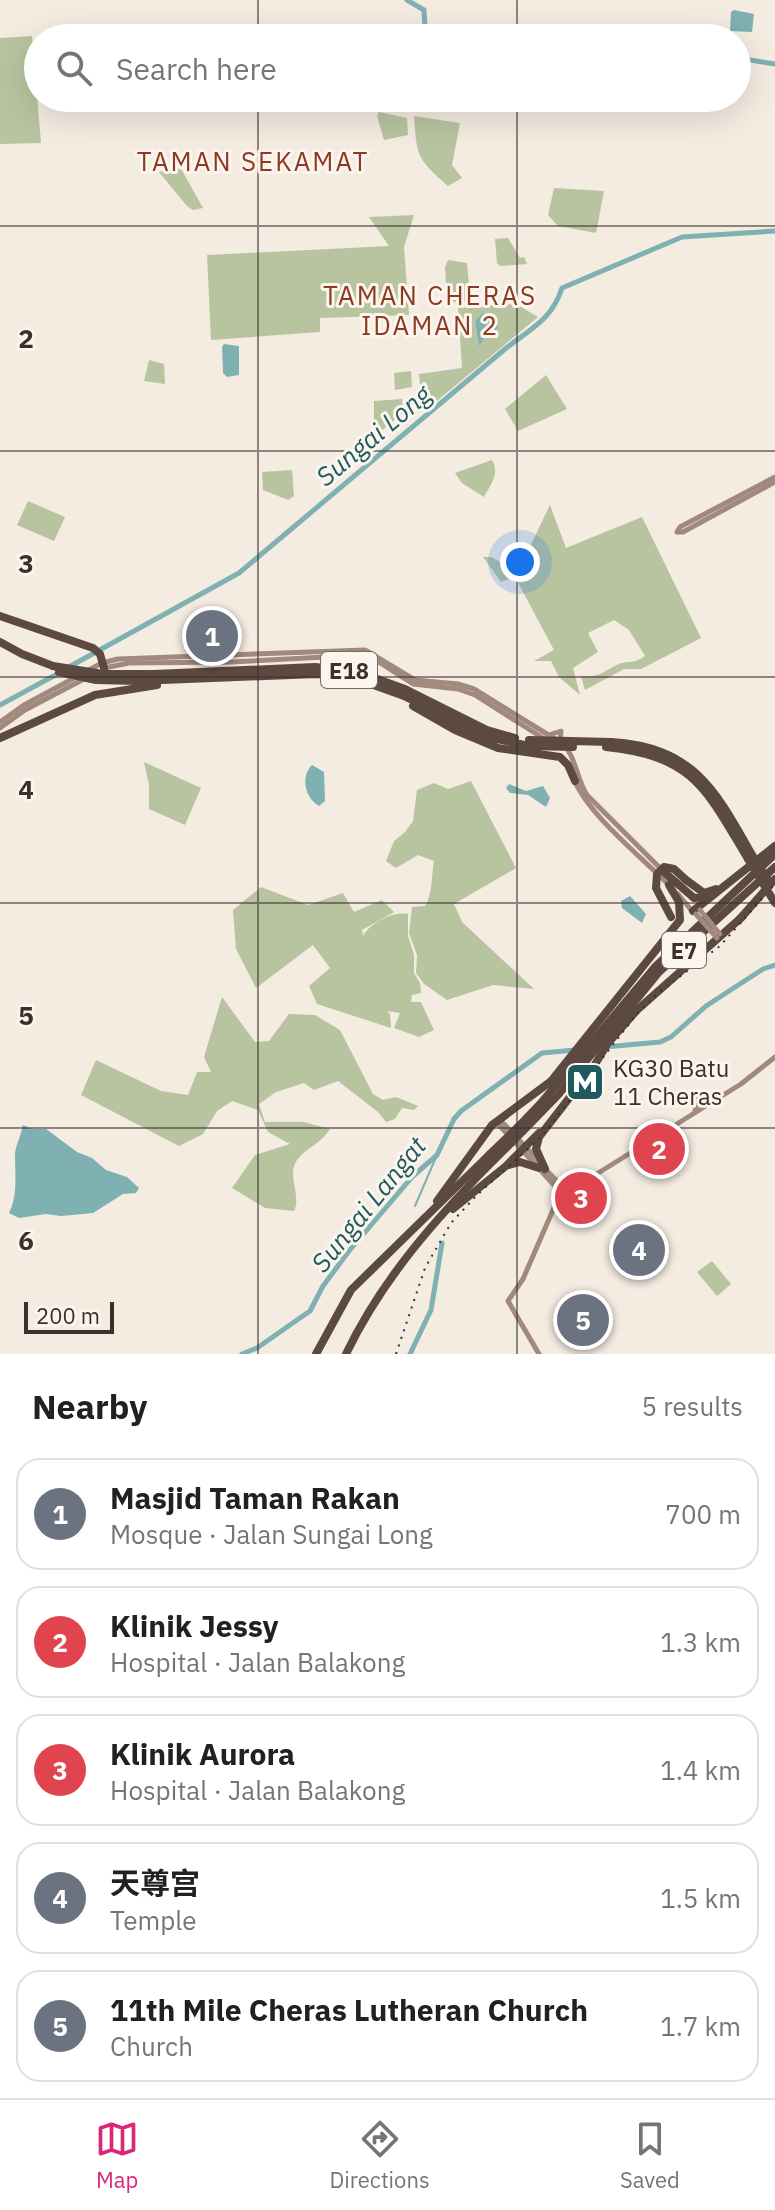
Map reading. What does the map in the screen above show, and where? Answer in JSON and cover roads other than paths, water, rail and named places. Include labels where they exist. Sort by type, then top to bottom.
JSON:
[{"type":"highway","points":[[0,616],[100,658]]},
{"type":"highway","name":"E18","points":[[0,645],[51,668],[86,678],[138,681],[316,674],[354,678],[372,683],[484,736],[529,743],[653,748],[690,768],[721,802],[775,903]]},
{"type":"highway","name":"E18","points":[[51,668],[103,674],[315,667],[355,671],[405,689],[487,730],[529,743]]},
{"type":"highway","points":[[0,738],[95,695],[193,679]]},
{"type":"highway","points":[[372,683],[471,739],[512,751],[560,757],[568,765],[575,781]]},
{"type":"highway","points":[[696,911],[775,846]]},
{"type":"highway","name":"E7","points":[[601,1039],[655,967],[775,854]]},
{"type":"highway","name":"E18","points":[[750,857],[775,892]]},
{"type":"highway","points":[[601,1039],[670,926],[671,917],[656,888],[657,874],[664,867],[669,868],[697,890],[710,892],[741,874]]},
{"type":"highway","name":"E7","points":[[346,1354],[375,1299],[424,1235],[659,972],[775,867]]},
{"type":"highway","points":[[664,872],[694,898],[713,895]]},
{"type":"highway","points":[[542,1168],[537,1144],[539,1137],[553,1119],[580,1064],[601,1039],[635,1008],[714,945],[775,879]]},
{"type":"highway","points":[[653,953],[680,920],[679,902],[669,885]]},
{"type":"highway","points":[[695,959],[742,917]]},
{"type":"highway","points":[[425,1218],[483,1135],[501,1116],[580,1064]]},
{"type":"highway","name":"E7","points":[[520,1129],[558,1095],[580,1064]]},
{"type":"highway","points":[[449,1184],[513,1109]]},
{"type":"highway","points":[[424,1235],[506,1166],[553,1119]]},
{"type":"highway","name":"E7","points":[[316,1354],[351,1290],[492,1158]]},
{"type":"highway","points":[[506,1166],[520,1162],[542,1168]]},
{"type":"street","points":[[775,480],[683,532],[677,532],[680,527],[775,480]]},
{"type":"street","points":[[0,725],[24,705],[100,658],[365,650],[415,680],[458,684],[474,689],[548,735],[561,731],[560,742],[572,755],[587,795],[664,872],[719,936]]},
{"type":"street","points":[[100,658],[129,663],[232,662],[363,655],[413,684],[458,689],[475,695],[555,745],[568,760],[584,797],[696,911]]},
{"type":"street","points":[[539,1354],[508,1301],[523,1279],[556,1205],[580,1184],[741,1084],[775,1059]]},
{"type":"street","points":[[566,1194],[724,1098],[775,1059]]},
{"type":"street","points":[[695,1112],[699,1097]]},
{"type":"street","points":[[500,1123],[566,1194]]},
{"type":"street","points":[[552,1180],[580,1184]]},
{"type":"street","points":[[552,1180],[556,1205]]},
{"type":"water","points":[[731,12],[754,14],[752,32],[751,24],[730,24]]},
{"type":"water","points":[[483,313],[496,318],[498,326],[496,331],[486,335],[479,346],[475,321]]},
{"type":"water","points":[[224,344],[239,346],[239,375],[227,377],[223,373]]},
{"type":"water","points":[[312,765],[324,772],[325,801],[319,806],[307,793],[306,775]]},
{"type":"water","points":[[509,784],[526,791],[543,786],[550,798],[546,807],[528,795],[510,793],[506,788]]},
{"type":"water","points":[[630,896],[646,914],[642,923],[622,908],[621,901]]},
{"type":"water","points":[[23,1125],[46,1129],[106,1170],[127,1177],[139,1188],[136,1193],[123,1194],[93,1213],[19,1218],[9,1213],[15,1192],[15,1152]]},
{"type":"waterway","points":[[407,0],[424,10],[425,24]]},
{"type":"waterway","points":[[751,60],[775,64]]},
{"type":"waterway","name":"Sungai Long","points":[[67,668],[239,573],[539,323],[558,299],[562,288],[682,237],[775,231]]},
{"type":"waterway","name":"Sungai Long","points":[[0,705],[59,673]]},
{"type":"waterway","name":"Sungai Langat","points":[[605,1047],[660,1042],[671,1037],[706,1006],[763,969],[775,965]]},
{"type":"waterway","name":"Sungai Langat","points":[[242,1354],[257,1348],[310,1311],[323,1286],[349,1251],[412,1177],[437,1155],[461,1111],[542,1053],[575,1050]]},
{"type":"waterway","points":[[415,1206],[437,1155]]},
{"type":"waterway","points":[[410,1354],[431,1310],[442,1243]]},
{"type":"railway","points":[[396,1354],[425,1268],[451,1223],[542,1136],[636,1015],[657,994],[720,946],[775,884]]},
{"type":"place","name":"Masjid Taman Rakan","points":[[212,636]]},
{"type":"place","name":"KG30 Batu 11 Cheras","points":[[585,1082]]},
{"type":"place","name":"Klinik Jessy","points":[[659,1149]]},
{"type":"place","name":"Klinik Aurora","points":[[581,1198]]},
{"type":"place","name":"天尊宫","points":[[639,1250]]},
{"type":"place","name":"11th Mile Cheras Lutheran Church","points":[[583,1320]]},
{"type":"district","name":"TAMAN SEKAMAT","points":[[253,161]]},
{"type":"district","name":"TAMAN CHERAS IDAMAN 2","points":[[430,310]]}]
